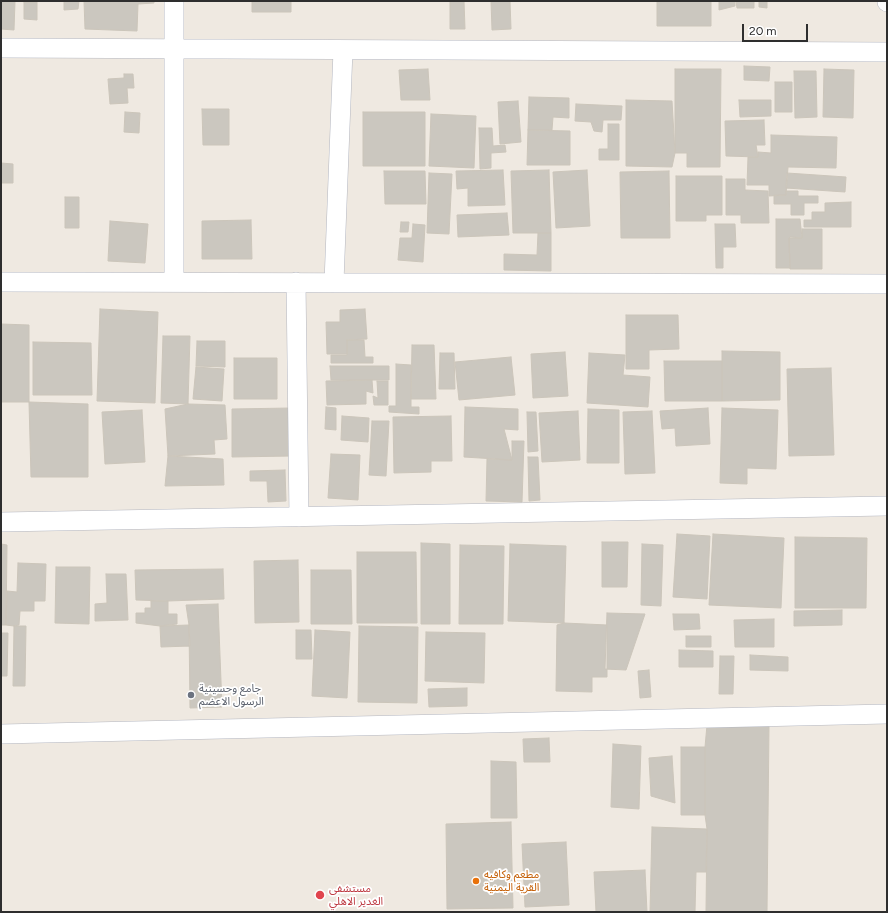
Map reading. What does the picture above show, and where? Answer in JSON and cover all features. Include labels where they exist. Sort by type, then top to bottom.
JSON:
[{"type":"street","points":[[174,1],[174,282]]},
{"type":"street","points":[[1,48],[887,52]]},
{"type":"street","points":[[334,282],[343,50]]},
{"type":"street","points":[[1,282],[887,284]]},
{"type":"street","points":[[296,282],[299,517]]},
{"type":"street","points":[[1,522],[887,506]]},
{"type":"street","points":[[1,734],[887,714]]},
{"type":"building","points":[[1,1],[15,1],[14,30],[1,29]]},
{"type":"building","points":[[64,1],[79,1],[78,9],[64,10]]},
{"type":"building","points":[[84,1],[154,1],[154,3],[138,4],[137,31],[85,29]]},
{"type":"building","points":[[252,1],[291,1],[291,12],[252,12]]},
{"type":"building","points":[[450,1],[464,1],[465,29],[450,29]]},
{"type":"building","points":[[491,1],[510,1],[511,29],[492,30]]},
{"type":"building","points":[[657,1],[711,1],[711,26],[657,26]]},
{"type":"building","points":[[719,1],[735,1],[735,6],[719,10]]},
{"type":"building","points":[[736,1],[754,1],[754,8],[737,8]]},
{"type":"building","points":[[759,1],[767,1],[767,8],[759,7]]},
{"type":"building","points":[[24,2],[37,2],[37,20],[24,19]]},
{"type":"building","points":[[744,66],[770,67],[769,81],[744,80]]},
{"type":"building","points":[[428,69],[430,100],[401,100],[399,70]]},
{"type":"building","points":[[675,69],[721,69],[720,167],[687,167],[687,153],[675,153]]},
{"type":"building","points":[[824,69],[854,70],[853,118],[823,117]]},
{"type":"building","points":[[794,71],[816,71],[817,117],[795,118]]},
{"type":"building","points":[[124,74],[133,74],[134,88],[127,88],[128,103],[110,104],[108,79],[124,78]]},
{"type":"building","points":[[775,82],[792,82],[792,112],[775,112]]},
{"type":"building","points":[[529,97],[569,98],[569,118],[553,117],[552,130],[528,130]]},
{"type":"building","points":[[626,100],[672,101],[675,153],[672,167],[626,166]]},
{"type":"building","points":[[739,100],[771,100],[771,116],[740,117]]},
{"type":"building","points":[[518,101],[521,142],[500,144],[498,102]]},
{"type":"building","points":[[576,104],[622,106],[621,120],[603,120],[602,132],[594,131],[591,122],[575,121]]},
{"type":"building","points":[[202,109],[229,109],[229,145],[203,145]]},
{"type":"building","points":[[125,112],[140,113],[139,133],[124,132]]},
{"type":"building","points":[[363,112],[425,112],[425,166],[363,166]]},
{"type":"building","points":[[431,114],[476,116],[474,168],[429,166]]},
{"type":"building","points":[[764,120],[765,145],[756,145],[758,157],[726,156],[725,121]]},
{"type":"building","points":[[608,124],[619,124],[619,160],[599,160],[599,149],[608,149]]},
{"type":"building","points":[[479,128],[492,128],[493,146],[505,145],[506,152],[491,153],[491,168],[480,169]]},
{"type":"building","points":[[528,130],[570,131],[570,165],[527,165]]},
{"type":"building","points":[[771,135],[837,137],[836,168],[788,167],[786,195],[769,196],[769,185],[747,185],[748,157],[758,157],[758,152],[771,153]]},
{"type":"building","points":[[1,163],[13,164],[13,183],[1,183]]},
{"type":"building","points":[[503,170],[505,205],[468,206],[468,188],[457,189],[456,171]]},
{"type":"building","points":[[549,170],[551,233],[513,233],[511,171]]},
{"type":"building","points":[[587,170],[590,226],[556,228],[553,172]]},
{"type":"building","points":[[384,171],[425,171],[426,204],[385,204]]},
{"type":"building","points":[[669,171],[670,238],[621,238],[620,172]]},
{"type":"building","points":[[429,173],[452,174],[449,234],[427,233]]},
{"type":"building","points":[[787,173],[846,177],[845,192],[786,188]]},
{"type":"building","points":[[676,176],[722,176],[722,215],[706,215],[706,221],[676,221]]},
{"type":"building","points":[[726,179],[745,179],[745,190],[768,191],[769,223],[741,223],[741,215],[726,215]]},
{"type":"building","points":[[786,191],[798,191],[798,196],[818,196],[818,203],[804,203],[804,215],[791,215],[791,204],[774,204],[774,195],[786,195]]},
{"type":"building","points":[[65,197],[79,197],[79,228],[65,228]]},
{"type":"building","points":[[851,202],[851,227],[804,227],[804,220],[812,220],[812,212],[825,212],[825,203]]},
{"type":"building","points":[[507,213],[509,235],[458,237],[457,215]]},
{"type":"building","points":[[776,219],[800,219],[802,238],[789,238],[790,268],[776,268]]},
{"type":"building","points":[[251,220],[252,259],[202,259],[202,221]]},
{"type":"building","points":[[110,221],[148,224],[145,263],[108,261]]},
{"type":"building","points":[[401,222],[409,222],[408,232],[400,232]]},
{"type":"building","points":[[413,224],[425,225],[423,262],[398,260],[400,238],[412,238]]},
{"type":"building","points":[[715,224],[735,224],[736,247],[723,247],[723,268],[716,268]]},
{"type":"building","points":[[802,229],[822,229],[822,269],[790,269],[789,238],[802,238]]},
{"type":"building","points":[[538,233],[551,233],[551,271],[504,270],[504,254],[537,255]]},
{"type":"building","points":[[100,309],[158,312],[155,403],[97,401]]},
{"type":"building","points":[[365,309],[367,339],[347,340],[347,354],[327,354],[326,322],[340,322],[340,310]]},
{"type":"building","points":[[626,315],[678,315],[679,349],[649,350],[649,369],[626,369]]},
{"type":"building","points":[[1,324],[29,325],[29,402],[1,402]]},
{"type":"building","points":[[163,336],[190,336],[188,404],[161,403]]},
{"type":"building","points":[[347,340],[364,340],[365,357],[373,357],[373,363],[331,363],[331,355],[347,355]]},
{"type":"building","points":[[197,341],[225,341],[225,367],[196,366]]},
{"type":"building","points":[[33,342],[91,343],[92,395],[33,395]]},
{"type":"building","points":[[412,345],[434,345],[436,399],[411,399]]},
{"type":"building","points":[[722,351],[780,352],[780,400],[722,401]]},
{"type":"building","points":[[565,352],[568,396],[533,398],[531,354]]},
{"type":"building","points":[[440,353],[454,353],[455,389],[439,389]]},
{"type":"building","points":[[589,353],[625,355],[623,375],[650,377],[648,407],[587,403]]},
{"type":"building","points":[[511,357],[515,395],[459,400],[455,362]]},
{"type":"building","points":[[234,358],[277,358],[277,399],[234,399]]},
{"type":"building","points":[[664,361],[722,361],[722,401],[665,401]]},
{"type":"building","points":[[396,364],[411,365],[411,407],[419,407],[419,414],[389,412],[389,406],[396,406]]},
{"type":"building","points":[[330,366],[389,366],[389,380],[331,380]]},
{"type":"building","points":[[196,367],[224,369],[222,401],[193,399]]},
{"type":"building","points":[[831,368],[834,455],[789,456],[787,369]]},
{"type":"building","points":[[372,380],[373,393],[366,391],[366,404],[327,405],[326,381]]},
{"type":"building","points":[[377,381],[388,381],[388,405],[374,405],[373,396],[378,398]]},
{"type":"building","points":[[29,402],[88,404],[88,477],[31,477]]},
{"type":"building","points":[[188,404],[225,405],[227,439],[214,440],[215,454],[168,456],[165,409]]},
{"type":"building","points":[[326,407],[336,408],[336,430],[325,429]]},
{"type":"building","points":[[465,407],[518,409],[518,430],[504,429],[512,460],[464,457]]},
{"type":"building","points":[[291,408],[292,456],[232,457],[232,409]]},
{"type":"building","points":[[708,408],[710,444],[676,446],[675,428],[662,429],[660,411]]},
{"type":"building","points":[[722,408],[778,410],[776,469],[747,468],[747,484],[720,483]]},
{"type":"building","points":[[588,409],[619,410],[619,463],[587,463]]},
{"type":"building","points":[[142,410],[145,462],[105,464],[102,412]]},
{"type":"building","points":[[578,411],[580,460],[542,462],[539,413]]},
{"type":"building","points":[[652,411],[655,473],[625,474],[623,412]]},
{"type":"building","points":[[527,412],[536,412],[538,451],[528,452]]},
{"type":"building","points":[[342,416],[369,418],[368,442],[341,440]]},
{"type":"building","points":[[451,416],[452,461],[431,461],[431,472],[394,473],[393,417]]},
{"type":"building","points":[[372,421],[389,421],[386,476],[369,475]]},
{"type":"building","points":[[512,441],[524,441],[522,502],[486,501],[487,459],[512,460]]},
{"type":"building","points":[[331,454],[360,455],[358,500],[328,498]]},
{"type":"building","points":[[168,456],[223,459],[224,485],[165,486]]},
{"type":"building","points":[[528,457],[538,457],[540,500],[529,501]]},
{"type":"building","points":[[285,470],[286,501],[268,502],[267,481],[250,481],[250,471]]},
{"type":"building","points":[[677,534],[710,536],[707,599],[673,597]]},
{"type":"building","points":[[713,534],[784,538],[781,608],[709,605]]},
{"type":"building","points":[[795,537],[867,538],[866,608],[795,608]]},
{"type":"building","points":[[602,542],[628,542],[627,587],[602,587]]},
{"type":"building","points":[[421,543],[450,544],[450,624],[421,624]]},
{"type":"building","points":[[1,544],[7,545],[6,625],[1,625]]},
{"type":"building","points":[[510,544],[566,546],[564,623],[508,621]]},
{"type":"building","points":[[642,544],[663,545],[661,606],[641,605]]},
{"type":"building","points":[[460,545],[504,546],[503,624],[459,624]]},
{"type":"building","points":[[357,552],[416,552],[417,623],[357,623]]},
{"type":"building","points":[[298,560],[299,622],[255,623],[254,561]]},
{"type":"building","points":[[18,563],[46,564],[45,601],[34,601],[34,611],[20,611],[19,625],[6,625],[7,591],[17,592]]},
{"type":"building","points":[[56,567],[90,567],[89,624],[55,623]]},
{"type":"building","points":[[223,569],[224,599],[168,601],[136,600],[135,570]]},
{"type":"building","points":[[311,570],[351,570],[352,624],[311,624]]},
{"type":"building","points":[[106,574],[126,574],[128,620],[95,621],[95,604],[107,603]]},
{"type":"building","points":[[151,601],[168,601],[168,614],[177,614],[177,624],[160,626],[136,623],[136,613],[145,613],[145,608],[151,608]]},
{"type":"building","points":[[218,604],[222,707],[190,708],[189,625],[186,605]]},
{"type":"building","points":[[842,610],[842,625],[794,626],[794,611]]},
{"type":"building","points":[[607,613],[645,614],[626,670],[605,669]]},
{"type":"building","points":[[673,614],[699,614],[700,629],[674,630]]},
{"type":"building","points":[[774,619],[774,647],[735,647],[734,620]]},
{"type":"building","points":[[564,623],[607,625],[607,677],[592,677],[592,692],[556,691],[557,625]]},
{"type":"building","points":[[189,625],[190,646],[161,647],[160,626]]},
{"type":"building","points":[[14,626],[26,626],[25,686],[13,686]]},
{"type":"building","points":[[359,626],[418,627],[417,703],[358,702]]},
{"type":"building","points":[[296,630],[311,630],[312,659],[296,659]]},
{"type":"building","points":[[315,630],[350,632],[347,698],[312,696]]},
{"type":"building","points":[[426,632],[485,633],[484,683],[425,681]]},
{"type":"building","points":[[1,633],[8,633],[7,676],[1,676]]},
{"type":"building","points":[[686,636],[711,636],[711,647],[686,647]]},
{"type":"building","points":[[679,650],[713,651],[713,667],[679,667]]},
{"type":"building","points":[[750,655],[788,657],[788,671],[750,670]]},
{"type":"building","points":[[720,656],[734,656],[733,694],[719,694]]},
{"type":"building","points":[[649,670],[651,697],[640,698],[638,671]]},
{"type":"building","points":[[467,688],[467,706],[429,707],[428,689]]},
{"type":"building","points":[[707,725],[769,725],[767,912],[706,911],[707,829],[705,815],[705,747]]},
{"type":"building","points":[[549,738],[550,762],[524,762],[523,739]]},
{"type":"building","points":[[613,744],[641,746],[639,809],[611,807]]},
{"type":"building","points":[[681,747],[705,747],[705,815],[681,815]]},
{"type":"building","points":[[672,756],[675,803],[651,796],[649,758]]},
{"type":"building","points":[[491,761],[516,762],[517,818],[491,818]]},
{"type":"building","points":[[511,822],[513,908],[447,909],[446,824]]},
{"type":"building","points":[[652,827],[707,829],[706,872],[696,872],[695,912],[650,912]]},
{"type":"building","points":[[566,842],[569,905],[525,907],[522,844]]},
{"type":"building","points":[[645,870],[647,912],[596,912],[594,872]]},
{"type":"place","name":"جامع وحسينية الرسول الاعضم","points":[[191,695]]},
{"type":"place","name":"مطعم وكافيه القرية اليمنية","points":[[476,881]]},
{"type":"place","name":"مستشفى الغدير الاهلي","points":[[320,895]]}]
